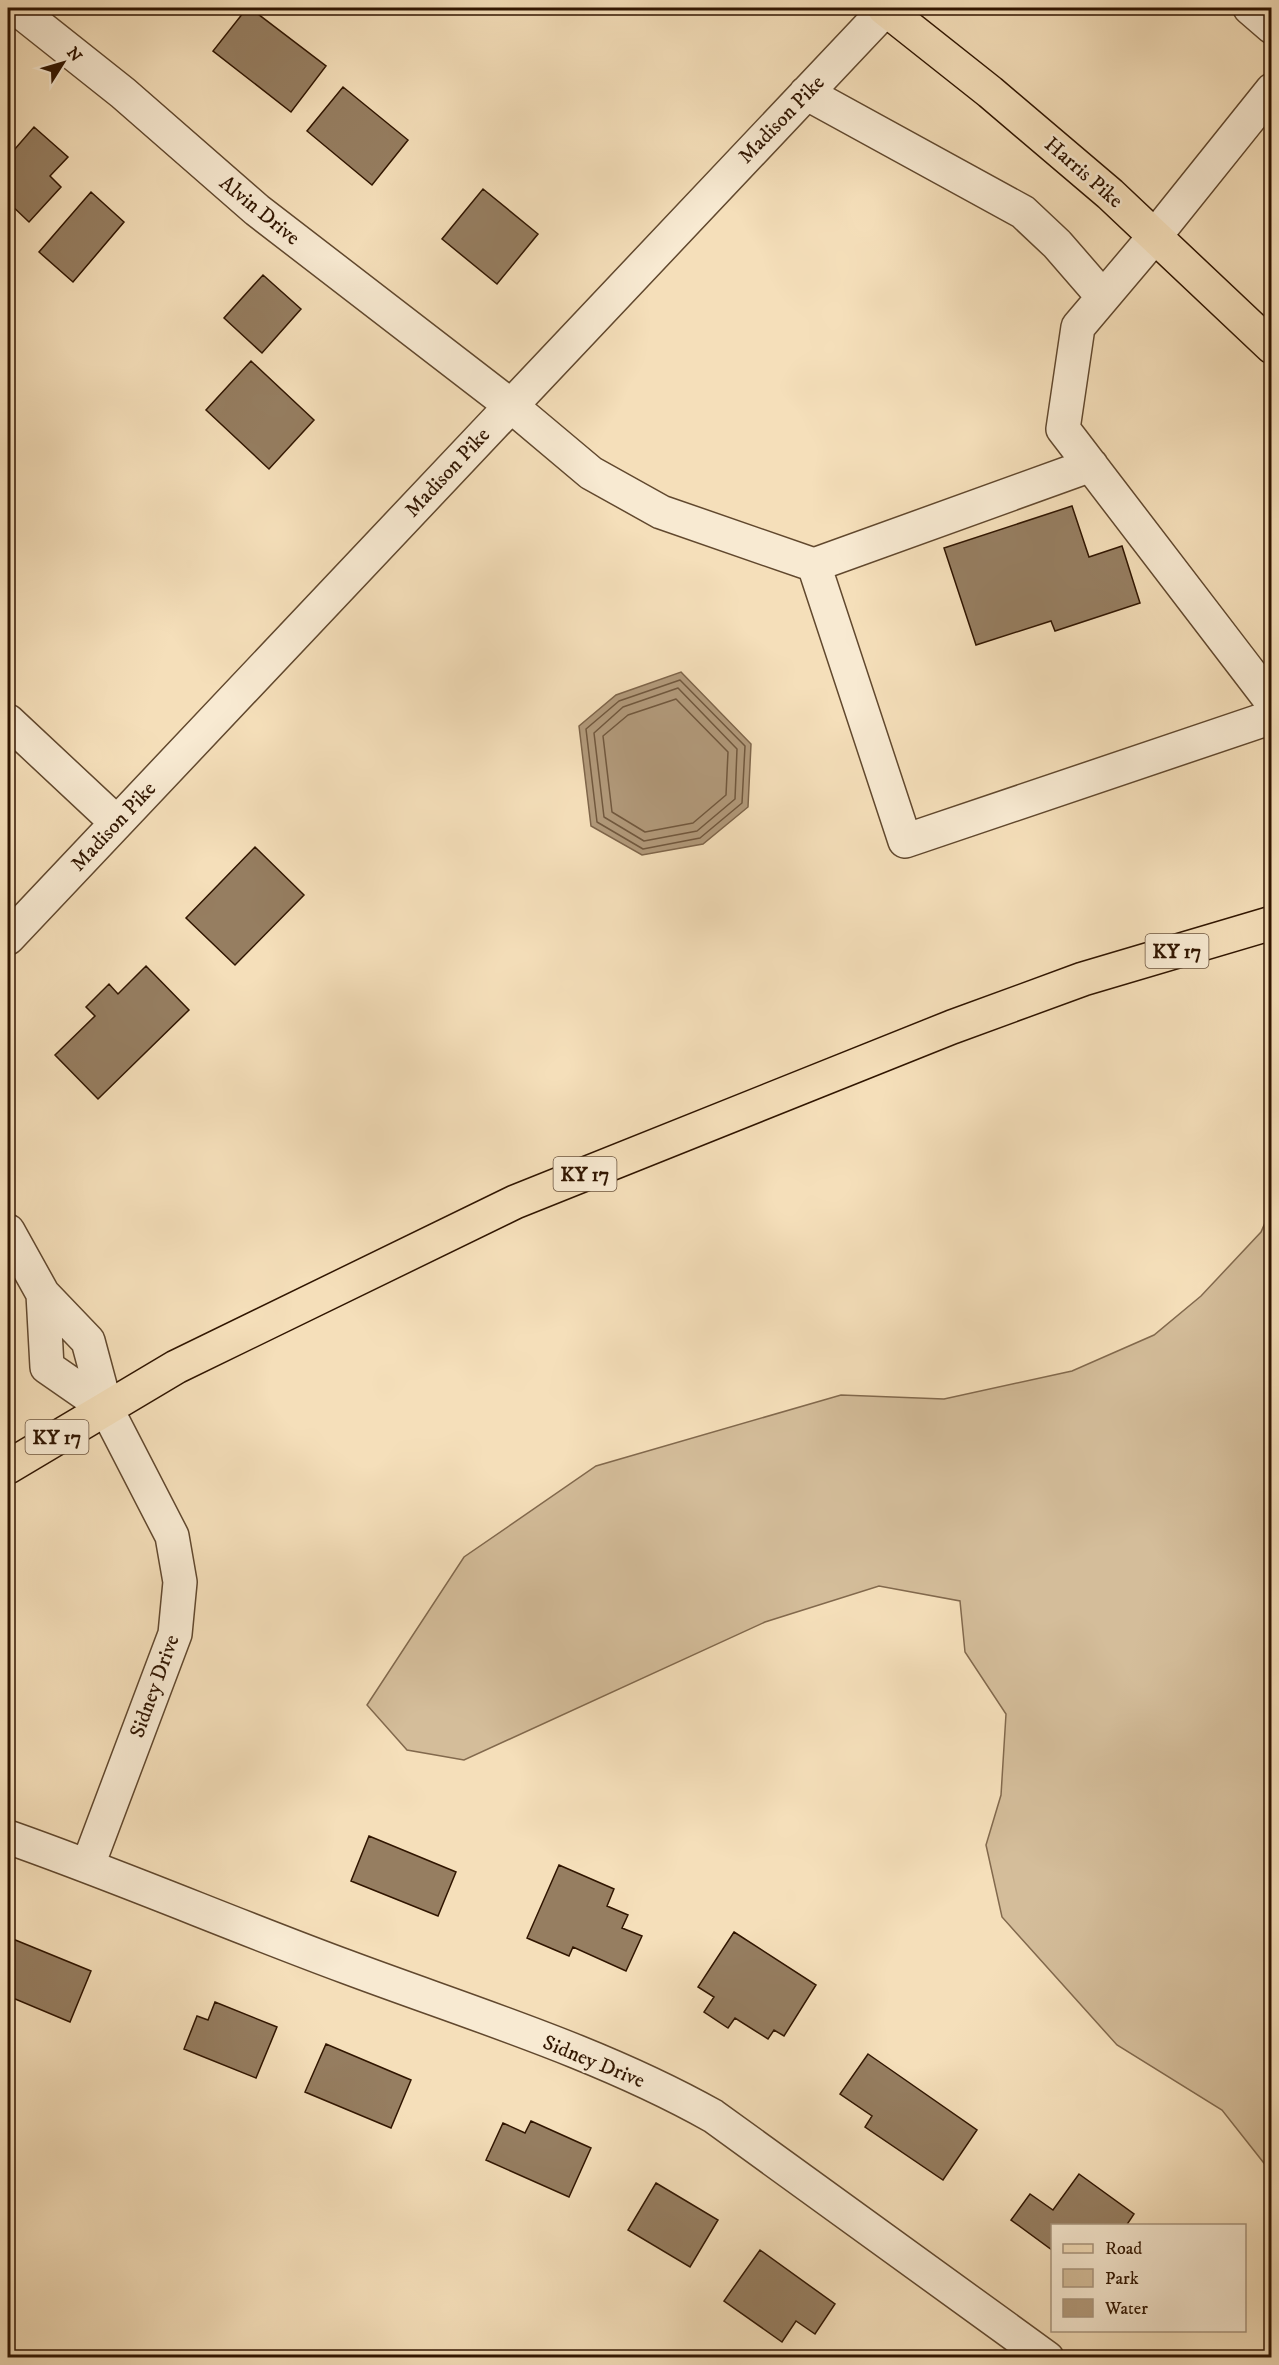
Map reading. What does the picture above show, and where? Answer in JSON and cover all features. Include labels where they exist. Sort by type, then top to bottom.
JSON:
[{"type":"main road","name":"Harris Pike","points":[[885,8],[990,92],[1110,194],[1272,346]]},
{"type":"main road","name":"KY 17","points":[[8,1467],[176,1367],[515,1202],[952,1027],[1083,979],[1272,923]]},
{"type":"street","name":"Alvin Drive","points":[[16,8],[123,93],[257,210],[510,405],[591,473],[662,512],[814,565]]},
{"type":"street","name":"Madison Pike","points":[[8,938],[885,8]]},
{"type":"street","points":[[1250,8],[1272,27]]},
{"type":"street","points":[[1272,90],[1155,236],[1078,327],[1063,429],[1272,702]]},
{"type":"street","points":[[806,93],[1023,212],[1057,244],[1103,297]]},
{"type":"street","points":[[1091,465],[814,565],[904,841],[1272,717]]},
{"type":"street","points":[[8,721],[116,822]]},
{"type":"street","name":"Sidney Drive","points":[[8,1231],[43,1294],[88,1341],[106,1408],[172,1536],[180,1582],[175,1634],[88,1865]]},
{"type":"street","name":"Sidney Drive","points":[[43,1294],[43,1327],[47,1367],[106,1408]]},
{"type":"street","name":"Sidney Drive","points":[[8,1837],[88,1865],[261,1936],[549,2042],[666,2090],[713,2116],[1047,2358]]},
{"type":"green space","points":[[1271,1209],[1271,2172],[1222,2110],[1117,2045],[1002,1917],[986,1845],[1001,1795],[1006,1714],[965,1652],[960,1601],[879,1586],[765,1622],[464,1760],[407,1750],[367,1705],[464,1557],[596,1466],[841,1395],[944,1399],[1072,1371],[1154,1335],[1201,1296],[1261,1232]]},
{"type":"water","points":[[681,672],[751,744],[748,807],[703,844],[642,855],[591,826],[579,726],[616,695]]},
{"type":"building","points":[[247,8],[326,66],[291,112],[213,51]]},
{"type":"building","points":[[343,87],[408,140],[372,185],[307,131]]},
{"type":"building","points":[[34,127],[68,157],[50,176],[61,187],[29,222],[8,202],[8,157]]},
{"type":"building","points":[[483,189],[538,234],[497,284],[442,239]]},
{"type":"building","points":[[91,192],[124,222],[73,282],[39,252]]},
{"type":"building","points":[[263,275],[301,309],[262,353],[224,318]]},
{"type":"building","points":[[251,361],[314,420],[269,469],[206,410]]},
{"type":"building","points":[[1072,506],[1089,557],[1122,546],[1140,603],[1055,631],[1051,621],[976,645],[944,548]]},
{"type":"building","points":[[255,847],[304,895],[235,965],[186,918]]},
{"type":"building","points":[[146,966],[189,1010],[98,1099],[55,1055],[95,1016],[86,1007],[109,984],[118,994]]},
{"type":"building","points":[[369,1836],[456,1872],[438,1916],[351,1881]]},
{"type":"building","points":[[559,1865],[614,1889],[607,1906],[628,1915],[622,1928],[642,1936],[626,1971],[573,1947],[569,1956],[527,1938]]},
{"type":"building","points":[[734,1932],[816,1985],[784,2036],[774,2030],[768,2039],[735,2018],[728,2028],[704,2012],[714,1997],[698,1987]]},
{"type":"building","points":[[8,1937],[91,1971],[70,2022],[8,1996]]},
{"type":"building","points":[[215,2002],[277,2027],[256,2078],[184,2049],[197,2016],[208,2020]]},
{"type":"building","points":[[326,2044],[411,2080],[391,2128],[305,2092]]},
{"type":"building","points":[[868,2054],[977,2130],[943,2180],[865,2127],[872,2116],[840,2094]]},
{"type":"building","points":[[531,2121],[591,2148],[569,2197],[486,2160],[503,2123],[525,2133]]},
{"type":"building","points":[[1079,2174],[1134,2214],[1127,2224],[1051,2224],[1051,2249],[1011,2220],[1030,2194],[1053,2210]]},
{"type":"building","points":[[656,2183],[718,2220],[690,2267],[628,2230]]},
{"type":"building","points":[[760,2250],[835,2304],[815,2334],[796,2321],[782,2342],[724,2301]]}]
